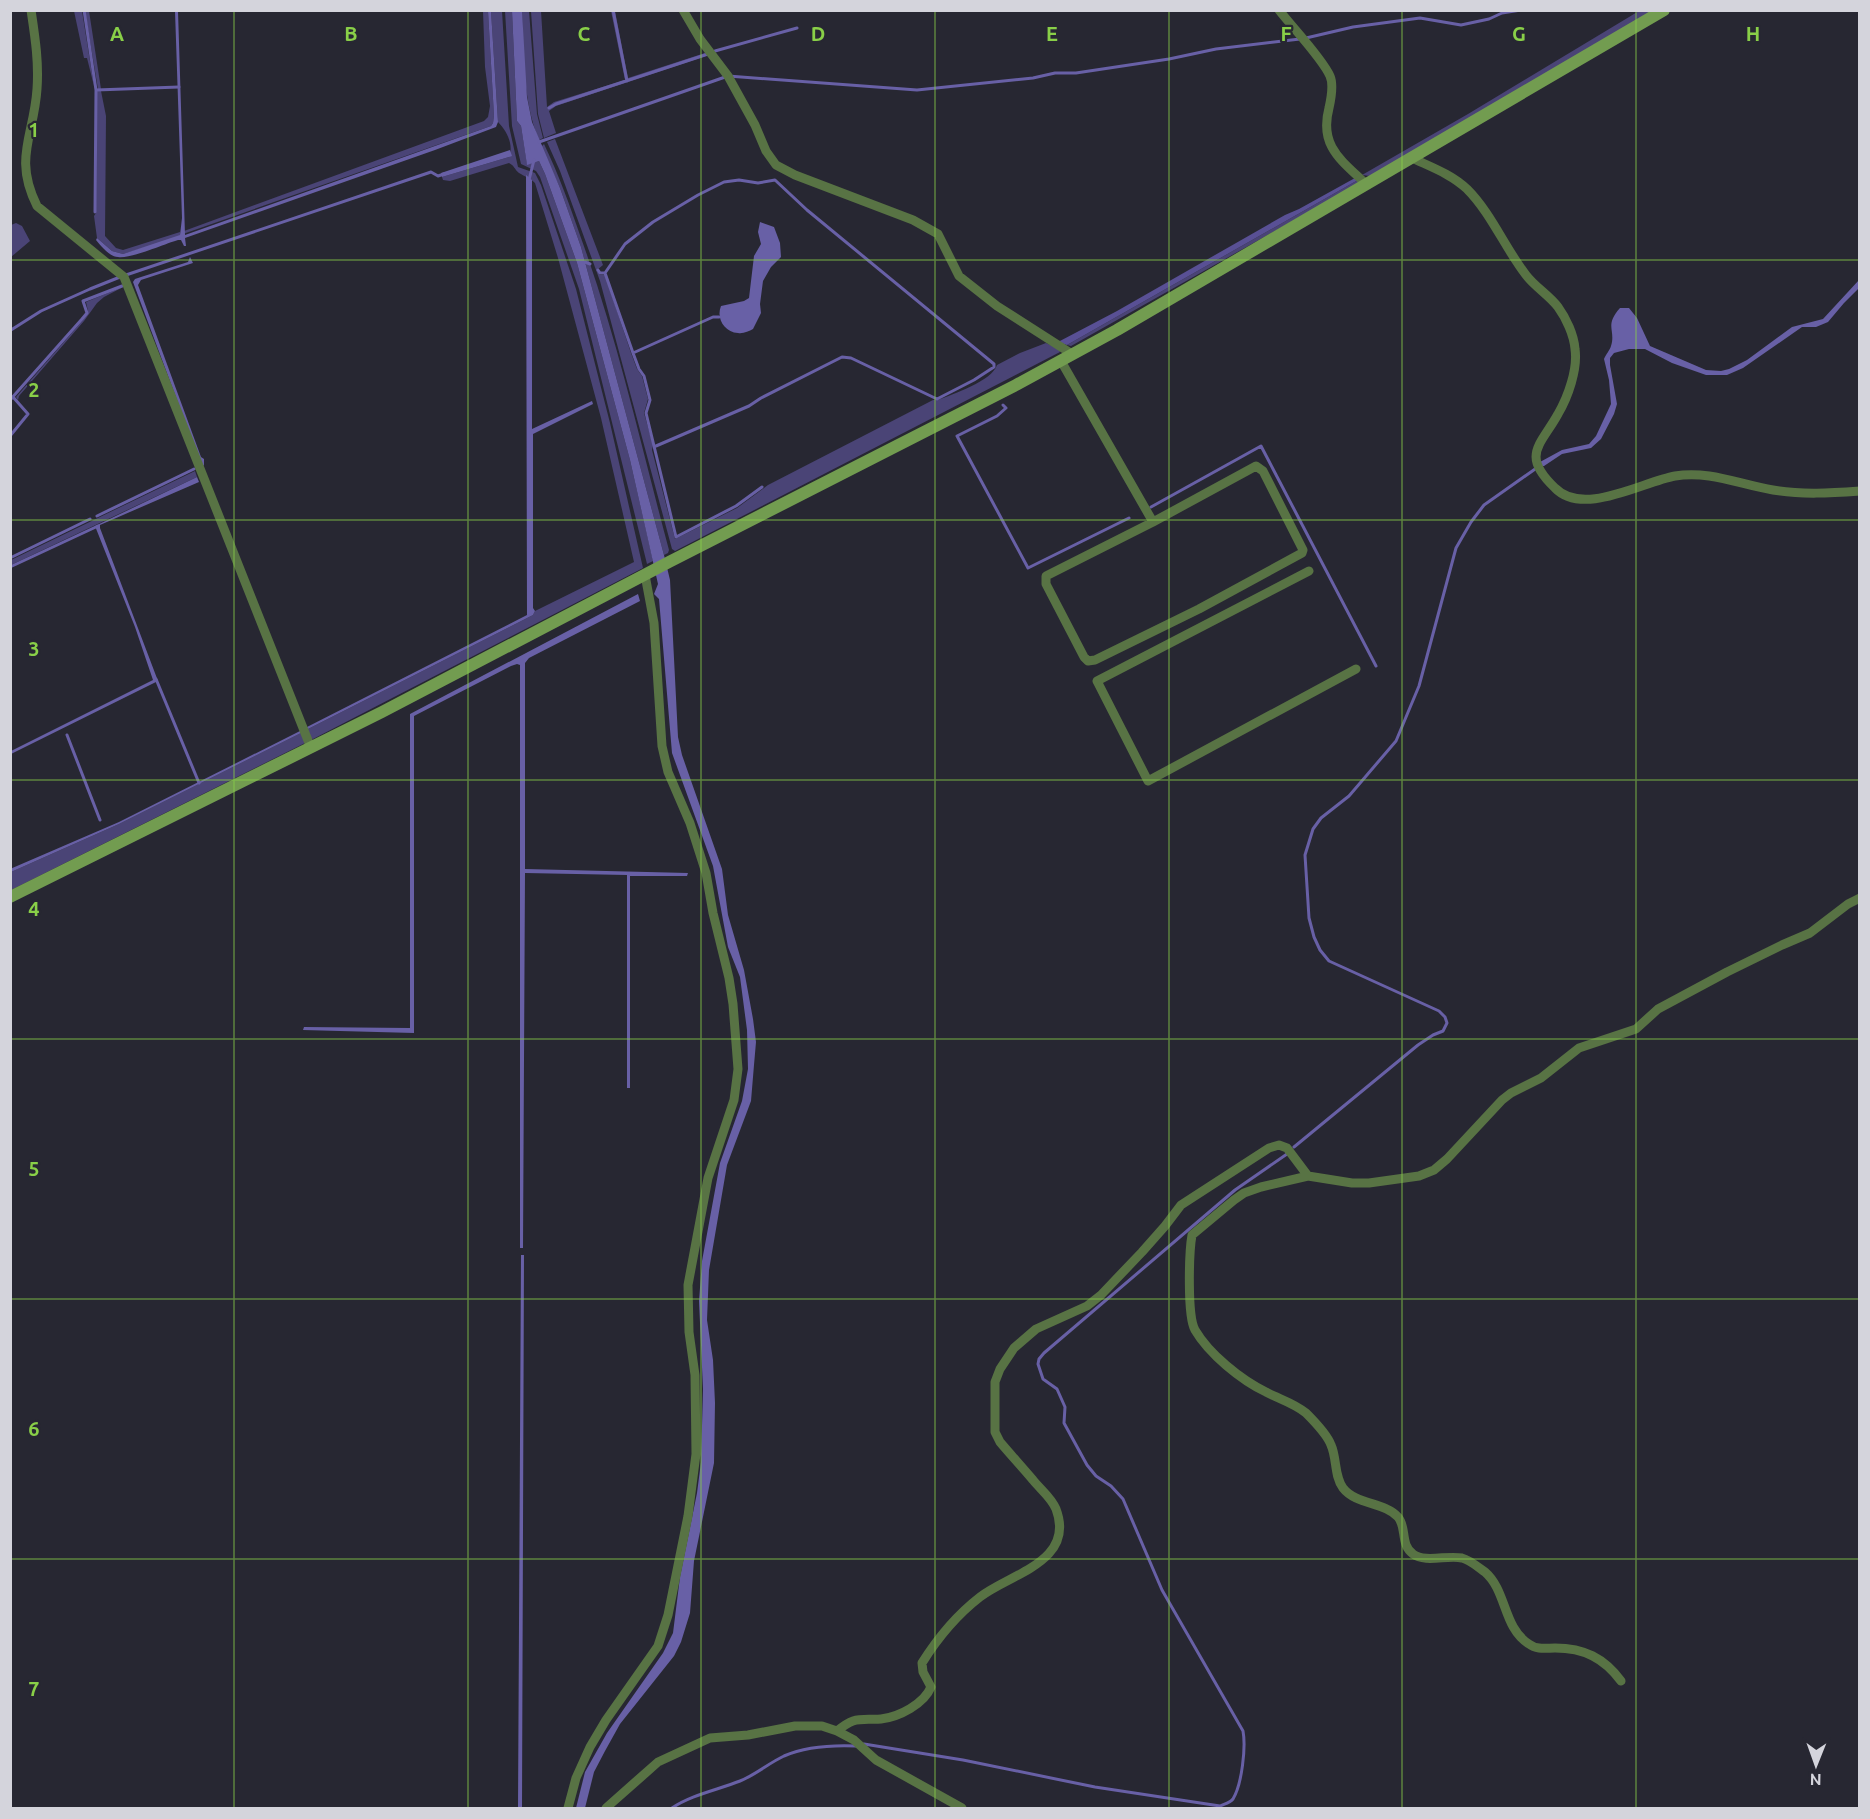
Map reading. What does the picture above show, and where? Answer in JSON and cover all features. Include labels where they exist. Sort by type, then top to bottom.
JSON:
[{"type":"main road","points":[[10,897],[311,748],[1016,385],[1412,158],[1664,10]]},
{"type":"street","points":[[31,10],[38,58],[37,92],[25,155],[25,170],[31,194],[38,206],[124,277],[311,748]]},
{"type":"street","points":[[683,10],[700,39],[728,76],[755,125],[766,151],[776,165],[795,175],[913,220],[938,234],[959,276],[1067,357],[1153,522]]},
{"type":"street","points":[[1279,10],[1331,77],[1330,101],[1325,122],[1326,136],[1330,148],[1366,184]]},
{"type":"street","points":[[1412,158],[1453,178],[1468,190],[1527,277],[1558,307],[1568,324],[1576,351],[1574,369],[1565,400],[1557,416],[1538,442],[1536,455],[1538,466],[1543,474],[1565,497],[1592,499],[1662,479],[1696,474],[1794,493],[1860,491]]},
{"type":"street","points":[[1256,466],[1263,471],[1303,550],[1302,553],[1199,609],[1095,660],[1088,661],[1045,579],[1046,576],[1153,522],[1256,466]]},
{"type":"street","points":[[1275,568],[1283,585]]},
{"type":"street","points":[[1309,571],[1097,681],[1148,781],[1356,669]]},
{"type":"street","points":[[568,1809],[576,1778],[590,1747],[606,1720],[658,1646],[668,1615],[688,1516],[696,1454],[695,1375],[689,1332],[688,1285],[705,1190],[734,1100],[738,1069],[732,995],[712,913],[706,873],[690,824],[668,772],[663,752],[649,573]]},
{"type":"street","points":[[1199,609],[1208,623]]},
{"type":"street","points":[[1121,647],[1131,663]]},
{"type":"street","points":[[1621,1681],[1612,1670],[1593,1655],[1566,1648],[1538,1648],[1529,1644],[1509,1621],[1488,1574],[1463,1558],[1421,1557],[1412,1554],[1406,1546],[1401,1520],[1392,1512],[1360,1499],[1344,1489],[1339,1480],[1331,1444],[1305,1412],[1250,1384],[1227,1365],[1194,1329],[1191,1312],[1191,1235],[1244,1193],[1308,1176],[1352,1183],[1369,1183],[1419,1176],[1434,1170],[1502,1100],[1541,1078],[1579,1048],[1636,1029],[1659,1009],[1727,972],[1810,933],[1848,904],[1860,898]]},
{"type":"street","points":[[837,1731],[855,1720],[885,1719],[898,1714],[912,1707],[928,1694],[932,1687],[923,1672],[922,1663],[957,1619],[980,1597],[996,1586],[1024,1574],[1047,1555],[1056,1544],[1060,1532],[1056,1508],[1049,1496],[1000,1442],[995,1432],[995,1382],[1000,1369],[1014,1348],[1036,1329],[1088,1306],[1142,1252],[1181,1204],[1269,1148],[1279,1145],[1287,1148],[1308,1176]]},
{"type":"street","points":[[606,1809],[658,1762],[711,1738],[748,1735],[795,1726],[822,1726],[837,1731],[854,1740],[876,1760],[962,1809]]},
{"type":"shaded area","points":[[74,11],[82,11],[94,86],[87,58],[84,58]]},
{"type":"shaded area","points":[[85,11],[89,11],[101,89],[98,89]]},
{"type":"shaded area","points":[[175,11],[178,11],[185,235],[491,126],[494,116],[488,11],[491,11],[498,122],[496,127],[435,150],[185,238],[186,246],[178,240],[131,256],[115,257],[103,248],[96,240],[97,238],[112,251],[123,254],[180,235],[182,218]]},
{"type":"shaded area","points":[[483,11],[488,11],[494,116],[491,126],[183,234],[184,231],[484,121],[488,117],[490,106],[485,67]]},
{"type":"shaded area","points":[[491,11],[502,11],[509,126],[518,167],[535,173],[541,185],[576,289],[643,568],[313,739],[309,738],[306,730],[634,562],[601,418],[558,258],[535,183],[519,173],[509,163],[450,181],[443,180],[442,177],[509,157],[511,148],[509,138],[498,122]]},
{"type":"shaded area","points":[[505,11],[512,11],[517,121],[521,126],[527,164],[539,161],[577,263],[630,460],[653,561],[647,564],[579,289],[540,177],[536,171],[521,164],[512,126]]},
{"type":"shaded area","points":[[512,11],[522,11],[527,97],[532,122],[560,188],[581,247],[670,580],[678,737],[682,755],[722,869],[728,915],[744,970],[756,1042],[751,1101],[727,1165],[709,1270],[707,1320],[713,1360],[714,1463],[694,1561],[690,1613],[674,1656],[620,1724],[605,1751],[594,1772],[585,1808],[576,1808],[585,1772],[607,1733],[663,1653],[673,1633],[680,1577],[701,1462],[703,1389],[699,1301],[702,1261],[720,1163],[742,1101],[748,1069],[747,1030],[740,977],[728,947],[713,866],[672,753],[659,599],[654,594],[658,584],[630,460],[577,263],[539,161],[527,165],[521,126],[517,121]]},
{"type":"shaded area","points":[[522,11],[529,11],[537,114],[543,138],[539,140],[527,93]]},
{"type":"shaded area","points":[[531,11],[541,11],[547,107],[554,102],[625,80],[611,11],[615,11],[628,78],[708,52],[709,55],[556,106],[549,111],[556,133],[544,138],[538,114]]},
{"type":"shaded area","points":[[1639,11],[1653,11],[1370,176],[1362,175],[1468,114]]},
{"type":"shaded area","points":[[97,91],[101,91],[106,116],[105,236],[116,248],[123,250],[180,232],[180,237],[123,254],[112,251],[97,238],[94,216],[96,213]]},
{"type":"shaded area","points":[[555,139],[603,265],[597,270],[600,275],[605,275],[631,353],[642,376],[648,399],[644,413],[675,539],[737,508],[768,485],[933,400],[980,382],[994,371],[997,365],[1020,353],[1046,343],[1059,349],[1060,352],[675,551],[672,549],[600,281],[560,171],[547,142]]},
{"type":"shaded area","points":[[544,144],[568,202],[606,315],[669,550],[664,555],[581,247],[560,188],[541,147]]},
{"type":"shaded area","points":[[510,150],[512,156],[442,177],[441,173]]},
{"type":"shaded area","points":[[526,175],[532,180],[532,429],[592,401],[593,404],[533,434],[533,608],[535,611],[533,615],[306,730],[305,728],[527,615]]},
{"type":"shaded area","points":[[1355,178],[1358,180],[1067,345],[1058,342],[1285,215]]},
{"type":"shaded area","points":[[1358,180],[1358,184],[1071,346],[1067,345]]},
{"type":"shaded area","points":[[760,222],[774,227],[780,243],[781,257],[771,267],[763,281],[761,313],[753,329],[742,333],[733,332],[720,320],[721,306],[749,298],[754,256],[761,244],[758,232]]},
{"type":"shaded area","points":[[16,223],[22,226],[30,241],[11,257],[11,225]]},
{"type":"shaded area","points":[[190,257],[193,263],[141,280],[138,285],[201,457],[204,459],[202,467],[133,282],[135,279],[188,262]]},
{"type":"shaded area","points":[[1859,280],[1859,288],[1828,322],[1816,327],[1802,327],[1743,368],[1727,375],[1706,375],[1672,363],[1645,349],[1629,349],[1614,353],[1610,358],[1610,365],[1617,404],[1601,439],[1591,448],[1562,454],[1541,466],[1540,462],[1562,450],[1589,444],[1596,436],[1611,404],[1604,359],[1612,341],[1611,324],[1620,308],[1629,308],[1637,318],[1650,346],[1706,370],[1721,371],[1747,360],[1792,327],[1823,319]]},
{"type":"shaded area","points":[[125,286],[97,303],[18,400],[16,397],[83,320],[88,311],[86,302]]},
{"type":"shaded area","points":[[195,471],[197,477],[11,565],[11,560]]},
{"type":"shaded area","points":[[197,477],[199,482],[100,525],[158,681],[11,754],[11,751],[153,680],[135,627],[95,526]]},
{"type":"shaded area","points":[[638,594],[640,601],[529,658],[525,663],[525,869],[688,873],[687,876],[630,876],[630,1088],[627,1088],[627,875],[525,873],[523,1248],[520,1248],[520,665],[511,666],[414,716],[414,1033],[303,1030],[304,1027],[410,1028],[410,714]]},
{"type":"shaded area","points":[[300,731],[301,733],[119,824],[11,872],[10,869],[119,822]]},
{"type":"shaded area","points":[[301,733],[305,743],[11,890],[11,872],[119,824]]},
{"type":"shaded area","points":[[521,1255],[524,1255],[522,1808],[518,1808]]},
{"type":"waterway","points":[[84,10],[96,90]]},
{"type":"waterway","points":[[613,10],[627,81]]},
{"type":"waterway","points":[[1306,38],[1353,27],[1420,18],[1461,25],[1521,10]]},
{"type":"waterway","points":[[715,51],[797,28]]},
{"type":"waterway","points":[[539,142],[728,76],[917,90],[1033,78],[1055,73],[1076,73],[1169,59],[1216,49],[1300,39]]},
{"type":"waterway","points":[[549,108],[708,54]]},
{"type":"waterway","points":[[95,212],[96,90],[179,87]]},
{"type":"waterway","points":[[529,180],[534,160]]},
{"type":"waterway","points":[[126,275],[431,172],[438,176],[444,174]]},
{"type":"waterway","points":[[598,270],[600,273],[605,273],[625,244],[653,222],[698,195],[724,182],[739,180],[758,183],[775,180],[807,210],[994,364],[994,367],[974,380],[937,399],[851,358],[842,357],[749,406],[656,446]]},
{"type":"waterway","points":[[585,262],[590,264]]},
{"type":"waterway","points":[[605,273],[639,369],[644,376],[650,400],[646,413],[676,537],[736,506],[762,487]]},
{"type":"waterway","points":[[11,330],[41,311],[120,277]]},
{"type":"waterway","points":[[10,400],[87,313],[83,301],[122,286]]},
{"type":"waterway","points":[[633,353],[713,317],[719,317]]},
{"type":"waterway","points":[[10,436],[28,414],[13,397]]},
{"type":"waterway","points":[[1003,405],[1006,408],[997,416],[957,436],[1028,568],[1129,518]]},
{"type":"waterway","points":[[1151,507],[1261,446],[1376,666]]},
{"type":"waterway","points":[[1294,1147],[1418,1045],[1443,1031],[1447,1023],[1439,1011],[1329,961],[1320,950],[1309,918],[1305,855],[1313,829],[1321,818],[1349,796],[1396,741],[1419,686],[1456,548],[1471,522],[1484,505],[1538,467]]},
{"type":"waterway","points":[[97,516],[194,469]]},
{"type":"waterway","points":[[10,558],[90,519]]},
{"type":"waterway","points":[[10,567],[98,526]]},
{"type":"waterway","points":[[156,679],[199,783]]},
{"type":"waterway","points":[[67,735],[100,820]]},
{"type":"waterway","points":[[864,1744],[963,1760],[1095,1787],[1220,1806],[1233,1799],[1239,1784],[1242,1765],[1243,1731],[1162,1590],[1123,1499],[1111,1486],[1096,1476],[1087,1465],[1064,1423],[1065,1407],[1057,1389],[1043,1379],[1038,1364],[1044,1353],[1235,1190],[1287,1154]]},
{"type":"waterway","points":[[672,1808],[696,1796],[746,1778],[793,1753],[820,1747],[856,1746]]}]
